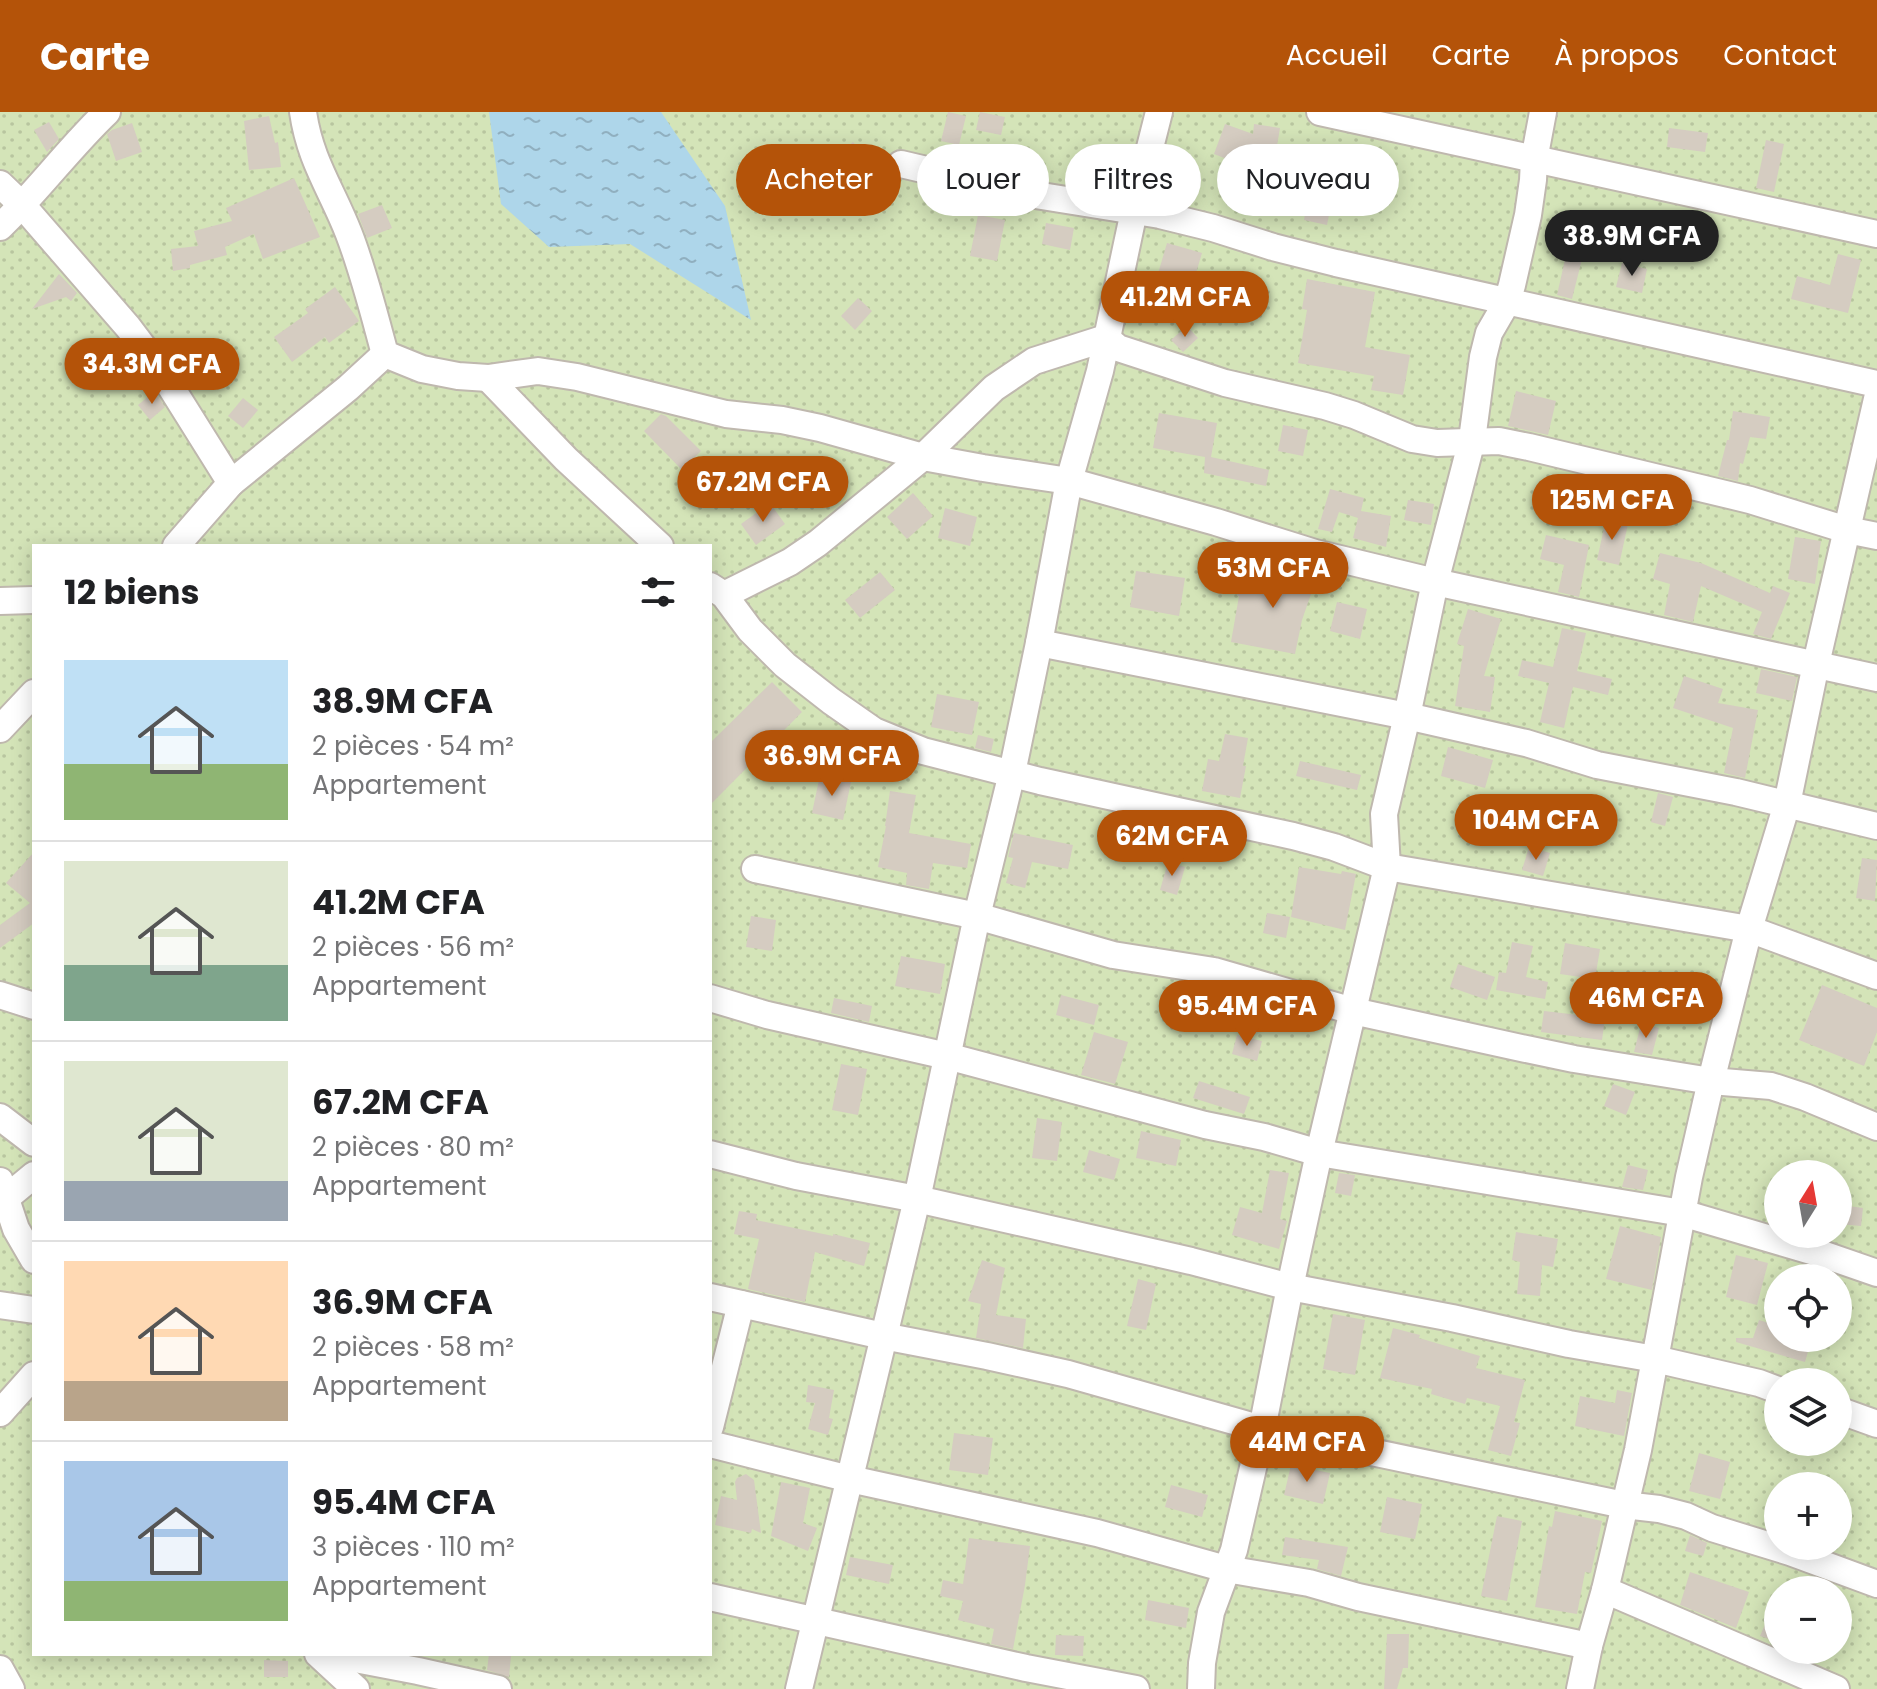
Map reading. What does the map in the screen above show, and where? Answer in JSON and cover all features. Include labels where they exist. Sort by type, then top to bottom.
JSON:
[{"type":"street","points":[[0,227],[23,206],[107,112]]},
{"type":"street","points":[[303,112],[311,149],[348,233],[385,354]]},
{"type":"street","points":[[1151,144],[1159,112]]},
{"type":"street","points":[[1320,112],[1877,234]]},
{"type":"street","points":[[1201,1689],[1211,1612],[1234,1550],[1319,1153],[1387,867],[1384,814],[1435,582],[1472,440],[1478,385],[1489,333],[1507,302],[1528,215],[1543,112]]},
{"type":"street","points":[[901,164],[1065,200]]},
{"type":"street","points":[[0,184],[23,206],[128,327],[159,368],[231,483]]},
{"type":"street","points":[[799,1689],[917,1199],[977,916],[1012,773],[1069,481],[1097,383],[1133,216]]},
{"type":"street","points":[[1157,216],[1213,228],[1336,263],[1877,384]]},
{"type":"street","points":[[1106,338],[1118,348],[1225,383],[1325,406],[1412,439],[1437,443],[1472,440],[1514,444],[1670,479],[1877,536]]},
{"type":"street","points":[[1106,338],[1034,361],[994,388],[923,457],[818,543],[790,562],[717,591],[785,665],[831,701],[874,731],[923,751],[1040,781],[1293,836],[1387,867],[1749,929],[1877,976]]},
{"type":"street","points":[[385,354],[422,369],[458,376],[488,378],[538,371],[577,377],[726,414],[820,428],[923,457],[1069,481],[1216,522],[1287,546],[1435,582],[1877,678]]},
{"type":"street","points":[[178,544],[231,483],[385,354]]},
{"type":"street","points":[[488,378],[566,459],[658,544]]},
{"type":"street","points":[[1580,1689],[1638,1450],[1682,1213],[1711,1081],[1749,929],[1787,804],[1877,399]]},
{"type":"street","points":[[0,601],[32,600]]},
{"type":"street","points":[[1039,643],[1407,716],[1526,743],[1597,765],[1877,826]]},
{"type":"street","points":[[0,729],[32,695]]},
{"type":"street","points":[[755,869],[977,916],[1113,955],[1214,971],[1353,1011],[1574,1059],[1711,1081],[1771,1086],[1877,1127]]},
{"type":"street","points":[[0,995],[32,1005]]},
{"type":"street","points":[[712,999],[1319,1153],[1682,1213],[1877,1273]]},
{"type":"street","points":[[0,1117],[32,1141]]},
{"type":"street","points":[[712,1155],[796,1176],[917,1199],[1191,1261],[1290,1287],[1655,1359],[1764,1385]]},
{"type":"street","points":[[32,1176],[2,1195],[32,1257]]},
{"type":"street","points":[[712,1297],[1068,1374],[1262,1429],[1624,1505],[1659,1509],[1877,1584]]},
{"type":"street","points":[[712,1419],[741,1304]]},
{"type":"street","points":[[0,1305],[32,1310]]},
{"type":"street","points":[[0,1413],[32,1377]]},
{"type":"street","points":[[1852,1415],[1877,1424]]},
{"type":"street","points":[[712,1444],[850,1479],[1097,1533],[1226,1569],[1309,1583],[1358,1597],[1589,1646]]},
{"type":"street","points":[[1605,1590],[1836,1689]]},
{"type":"street","points":[[712,1597],[1026,1668],[1136,1689]]},
{"type":"street","points":[[320,1656],[356,1689]]},
{"type":"street","points":[[339,1656],[498,1689]]},
{"type":"street","points":[[0,1669],[11,1689]]},
{"type":"green space","points":[[0,112],[1877,112],[1877,1689],[0,1689]]},
{"type":"water","points":[[489,112],[661,112],[725,206],[751,320],[630,244],[549,247],[501,204]]},
{"type":"building","points":[[948,112],[966,116],[959,144],[941,141]]},
{"type":"building","points":[[980,112],[1005,117],[1001,135],[976,130]]},
{"type":"building","points":[[269,116],[275,143],[278,142],[281,167],[249,170],[244,121]]},
{"type":"building","points":[[49,122],[59,139],[47,152],[34,130]]},
{"type":"building","points":[[132,123],[142,152],[116,161],[107,134]]},
{"type":"building","points":[[1225,124],[1253,134],[1254,124],[1280,128],[1277,144],[1218,144]]},
{"type":"building","points":[[1669,128],[1708,133],[1705,152],[1667,147]]},
{"type":"building","points":[[1766,140],[1784,144],[1774,192],[1756,188]]},
{"type":"building","points":[[294,178],[320,237],[263,259],[254,234],[225,247],[227,255],[173,271],[171,249],[198,246],[194,231],[232,221],[226,208]]},
{"type":"building","points":[[382,205],[392,228],[367,238],[358,214]]},
{"type":"building","points":[[978,216],[1005,220],[997,261],[970,256]]},
{"type":"building","points":[[1305,216],[1329,216],[1327,225],[1304,220]]},
{"type":"building","points":[[1046,223],[1074,228],[1070,250],[1042,244]]},
{"type":"building","points":[[1167,243],[1202,253],[1187,303],[1152,294]]},
{"type":"building","points":[[1838,254],[1861,260],[1848,313],[1791,299],[1797,276],[1830,285]]},
{"type":"building","points":[[1566,255],[1582,259],[1572,299],[1557,295]]},
{"type":"building","points":[[1622,263],[1647,269],[1642,293],[1616,287]]},
{"type":"building","points":[[59,274],[77,293],[71,301],[66,297],[32,309]]},
{"type":"building","points":[[1307,279],[1375,292],[1365,347],[1410,355],[1403,395],[1371,390],[1374,376],[1298,363],[1307,310],[1302,309]]},
{"type":"building","points":[[335,287],[359,321],[329,343],[325,337],[292,362],[274,337],[308,313],[305,309]]},
{"type":"building","points":[[858,298],[872,311],[855,330],[841,316]]},
{"type":"building","points":[[1187,326],[1198,338],[1183,352],[1171,340]]},
{"type":"building","points":[[155,391],[165,407],[150,420],[138,405]]},
{"type":"building","points":[[1516,391],[1556,401],[1548,435],[1508,426]]},
{"type":"building","points":[[243,398],[258,410],[243,428],[228,416]]},
{"type":"building","points":[[1733,411],[1770,417],[1766,439],[1750,437],[1743,464],[1740,463],[1738,481],[1718,476],[1729,440]]},
{"type":"building","points":[[1159,413],[1217,423],[1211,457],[1269,470],[1266,486],[1204,473],[1205,457],[1153,448]]},
{"type":"building","points":[[661,414],[701,451],[682,470],[644,431]]},
{"type":"building","points":[[1283,425],[1308,430],[1303,456],[1278,451]]},
{"type":"building","points":[[1330,489],[1364,498],[1361,511],[1391,516],[1386,547],[1353,538],[1358,518],[1339,512],[1332,532],[1318,529]]},
{"type":"building","points":[[913,493],[933,516],[907,539],[887,517]]},
{"type":"building","points":[[1408,500],[1434,504],[1431,525],[1404,520]]},
{"type":"building","points":[[770,503],[785,524],[756,545],[741,524]]},
{"type":"building","points":[[945,508],[977,517],[970,546],[938,538]]},
{"type":"building","points":[[1606,519],[1628,524],[1619,565],[1597,560]]},
{"type":"building","points":[[1546,535],[1589,545],[1579,597],[1558,592],[1564,565],[1540,559]]},
{"type":"building","points":[[1795,537],[1821,541],[1815,584],[1788,579]]},
{"type":"building","points":[[1660,553],[1701,563],[1770,593],[1773,586],[1790,593],[1771,639],[1753,634],[1762,612],[1701,586],[1693,622],[1664,615],[1670,584],[1653,579]]},
{"type":"building","points":[[1276,563],[1314,571],[1295,654],[1231,642],[1237,596],[1243,577],[1271,586]]},
{"type":"building","points":[[1136,571],[1185,578],[1179,616],[1130,607]]},
{"type":"building","points":[[880,572],[895,590],[860,618],[845,600]]},
{"type":"building","points":[[1337,602],[1367,609],[1360,639],[1330,631]]},
{"type":"building","points":[[1468,609],[1501,619],[1484,676],[1495,677],[1490,712],[1455,706],[1464,646],[1457,644]]},
{"type":"building","points":[[1562,628],[1586,633],[1577,671],[1612,679],[1608,695],[1573,687],[1564,728],[1540,722],[1549,683],[1518,676],[1522,660],[1553,667]]},
{"type":"building","points":[[1761,669],[1797,677],[1792,701],[1756,693]]},
{"type":"building","points":[[1684,676],[1723,689],[1718,703],[1758,710],[1745,778],[1724,773],[1733,728],[1673,708]]},
{"type":"building","points":[[772,682],[802,712],[712,803],[712,741]]},
{"type":"building","points":[[937,694],[979,702],[972,735],[931,727]]},
{"type":"building","points":[[1225,734],[1248,738],[1240,798],[1202,791],[1208,759],[1219,761]]},
{"type":"building","points":[[978,735],[994,739],[991,752],[975,748]]},
{"type":"building","points":[[1448,747],[1493,760],[1485,788],[1441,776]]},
{"type":"building","points":[[1300,761],[1361,775],[1357,790],[1296,776]]},
{"type":"building","points":[[820,775],[851,782],[843,820],[812,813]]},
{"type":"building","points":[[890,791],[916,795],[909,833],[971,844],[967,868],[933,863],[929,889],[906,885],[907,873],[878,867]]},
{"type":"building","points":[[1658,793],[1673,797],[1665,826],[1651,822]]},
{"type":"building","points":[[1014,833],[1073,845],[1068,869],[1032,862],[1025,888],[1006,883],[1013,858],[1008,857]]},
{"type":"building","points":[[1529,847],[1550,853],[1543,876],[1522,870]]},
{"type":"building","points":[[32,854],[32,924],[0,948],[0,925],[30,903],[6,883]]},
{"type":"building","points":[[1862,858],[1877,860],[1875,901],[1856,898]]},
{"type":"building","points":[[1168,862],[1185,867],[1177,895],[1160,890]]},
{"type":"building","points":[[1299,867],[1356,874],[1345,930],[1291,917]]},
{"type":"building","points":[[1267,913],[1290,917],[1286,938],[1263,933]]},
{"type":"building","points":[[751,916],[776,920],[772,951],[746,947]]},
{"type":"building","points":[[1512,942],[1533,946],[1526,977],[1548,982],[1545,999],[1496,990],[1499,972],[1506,973]]},
{"type":"building","points":[[1565,943],[1600,949],[1595,979],[1560,974]]},
{"type":"building","points":[[901,956],[945,964],[940,994],[895,986]]},
{"type":"building","points":[[1458,964],[1495,977],[1487,1000],[1450,987]]},
{"type":"building","points":[[1822,985],[1877,1008],[1877,1032],[1864,1066],[1799,1040]]},
{"type":"building","points":[[1061,995],[1099,1005],[1094,1025],[1056,1015]]},
{"type":"building","points":[[834,998],[872,1006],[869,1022],[831,1013]]},
{"type":"building","points":[[1544,1011],[1605,1018],[1602,1040],[1541,1032]]},
{"type":"building","points":[[1641,1024],[1659,1028],[1652,1055],[1634,1052]]},
{"type":"building","points":[[1094,1032],[1128,1042],[1115,1084],[1081,1075]]},
{"type":"building","points":[[1237,1035],[1262,1041],[1257,1061],[1232,1054]]},
{"type":"building","points":[[841,1064],[867,1069],[858,1115],[832,1110]]},
{"type":"building","points":[[1199,1081],[1250,1097],[1244,1114],[1193,1098]]},
{"type":"building","points":[[1613,1084],[1635,1092],[1626,1115],[1604,1106]]},
{"type":"building","points":[[1037,1118],[1062,1122],[1057,1161],[1032,1158]]},
{"type":"building","points":[[1141,1131],[1181,1140],[1176,1166],[1136,1158]]},
{"type":"building","points":[[1089,1150],[1120,1159],[1114,1180],[1083,1172]]},
{"type":"building","points":[[1628,1165],[1648,1170],[1643,1190],[1622,1187]]},
{"type":"building","points":[[1270,1170],[1289,1173],[1280,1219],[1287,1221],[1279,1249],[1232,1235],[1240,1207],[1262,1213]]},
{"type":"building","points":[[1339,1173],[1355,1175],[1351,1196],[1335,1193]]},
{"type":"building","points":[[1852,1206],[1863,1208],[1861,1226],[1852,1225]]},
{"type":"building","points":[[739,1211],[757,1214],[756,1220],[870,1243],[864,1266],[815,1252],[805,1302],[748,1289],[759,1239],[734,1234]]},
{"type":"building","points":[[1620,1226],[1661,1237],[1652,1290],[1606,1279]]},
{"type":"building","points":[[1516,1232],[1558,1239],[1553,1267],[1542,1265],[1540,1296],[1517,1294],[1520,1262],[1512,1260]]},
{"type":"building","points":[[1736,1255],[1768,1263],[1764,1264],[1764,1278],[1757,1305],[1726,1297]]},
{"type":"building","points":[[982,1260],[1005,1268],[996,1315],[1026,1319],[1023,1348],[976,1338],[981,1304],[968,1301]]},
{"type":"building","points":[[1138,1279],[1156,1284],[1146,1330],[1127,1326]]},
{"type":"building","points":[[1333,1314],[1365,1320],[1355,1375],[1323,1369]]},
{"type":"building","points":[[1759,1320],[1764,1322],[1764,1350],[1736,1342],[1736,1338],[1753,1338]]},
{"type":"building","points":[[1393,1328],[1480,1356],[1476,1368],[1525,1380],[1514,1422],[1520,1423],[1511,1456],[1488,1450],[1500,1406],[1467,1398],[1465,1404],[1431,1394],[1432,1389],[1380,1378]]},
{"type":"building","points":[[1770,1352],[1808,1352],[1805,1362]]},
{"type":"building","points":[[808,1385],[834,1390],[829,1418],[833,1419],[828,1435],[808,1429],[815,1403],[806,1402]]},
{"type":"building","points":[[1617,1390],[1632,1393],[1624,1436],[1575,1426],[1580,1396],[1615,1403]]},
{"type":"building","points":[[954,1433],[993,1438],[988,1475],[949,1470]]},
{"type":"building","points":[[1699,1453],[1730,1462],[1720,1499],[1689,1491]]},
{"type":"building","points":[[1291,1465],[1330,1473],[1323,1504],[1284,1495]]},
{"type":"building","points":[[746,1474],[754,1480],[761,1533],[715,1525],[721,1496],[737,1500],[735,1482]]},
{"type":"building","points":[[781,1482],[810,1488],[803,1523],[817,1528],[808,1551],[771,1536]]},
{"type":"building","points":[[1171,1485],[1208,1495],[1202,1517],[1165,1507]]},
{"type":"building","points":[[1387,1497],[1422,1504],[1415,1539],[1380,1532]]},
{"type":"building","points":[[1555,1511],[1602,1521],[1591,1573],[1585,1572],[1577,1614],[1535,1607],[1549,1526],[1552,1527]]},
{"type":"building","points":[[1497,1516],[1522,1521],[1507,1601],[1481,1596]]},
{"type":"building","points":[[1690,1535],[1707,1543],[1703,1556],[1685,1551]]},
{"type":"building","points":[[1285,1537],[1348,1547],[1341,1576],[1317,1569],[1319,1560],[1282,1555]]},
{"type":"building","points":[[969,1538],[1030,1546],[1013,1649],[991,1644],[994,1629],[958,1620],[963,1601],[940,1596],[943,1580],[963,1584]]},
{"type":"building","points":[[850,1557],[893,1565],[889,1584],[846,1575]]},
{"type":"building","points":[[1690,1572],[1749,1592],[1736,1628],[1680,1605]]},
{"type":"building","points":[[1148,1600],[1189,1608],[1186,1628],[1145,1620]]},
{"type":"building","points":[[1387,1634],[1409,1634],[1408,1668],[1403,1668],[1397,1689],[1384,1689]]},
{"type":"building","points":[[1056,1635],[1084,1636],[1083,1656],[1055,1655]]},
{"type":"building","points":[[489,1656],[511,1656],[509,1677],[487,1670]]},
{"type":"building","points":[[264,1660],[288,1661],[288,1677],[264,1677]]}]
